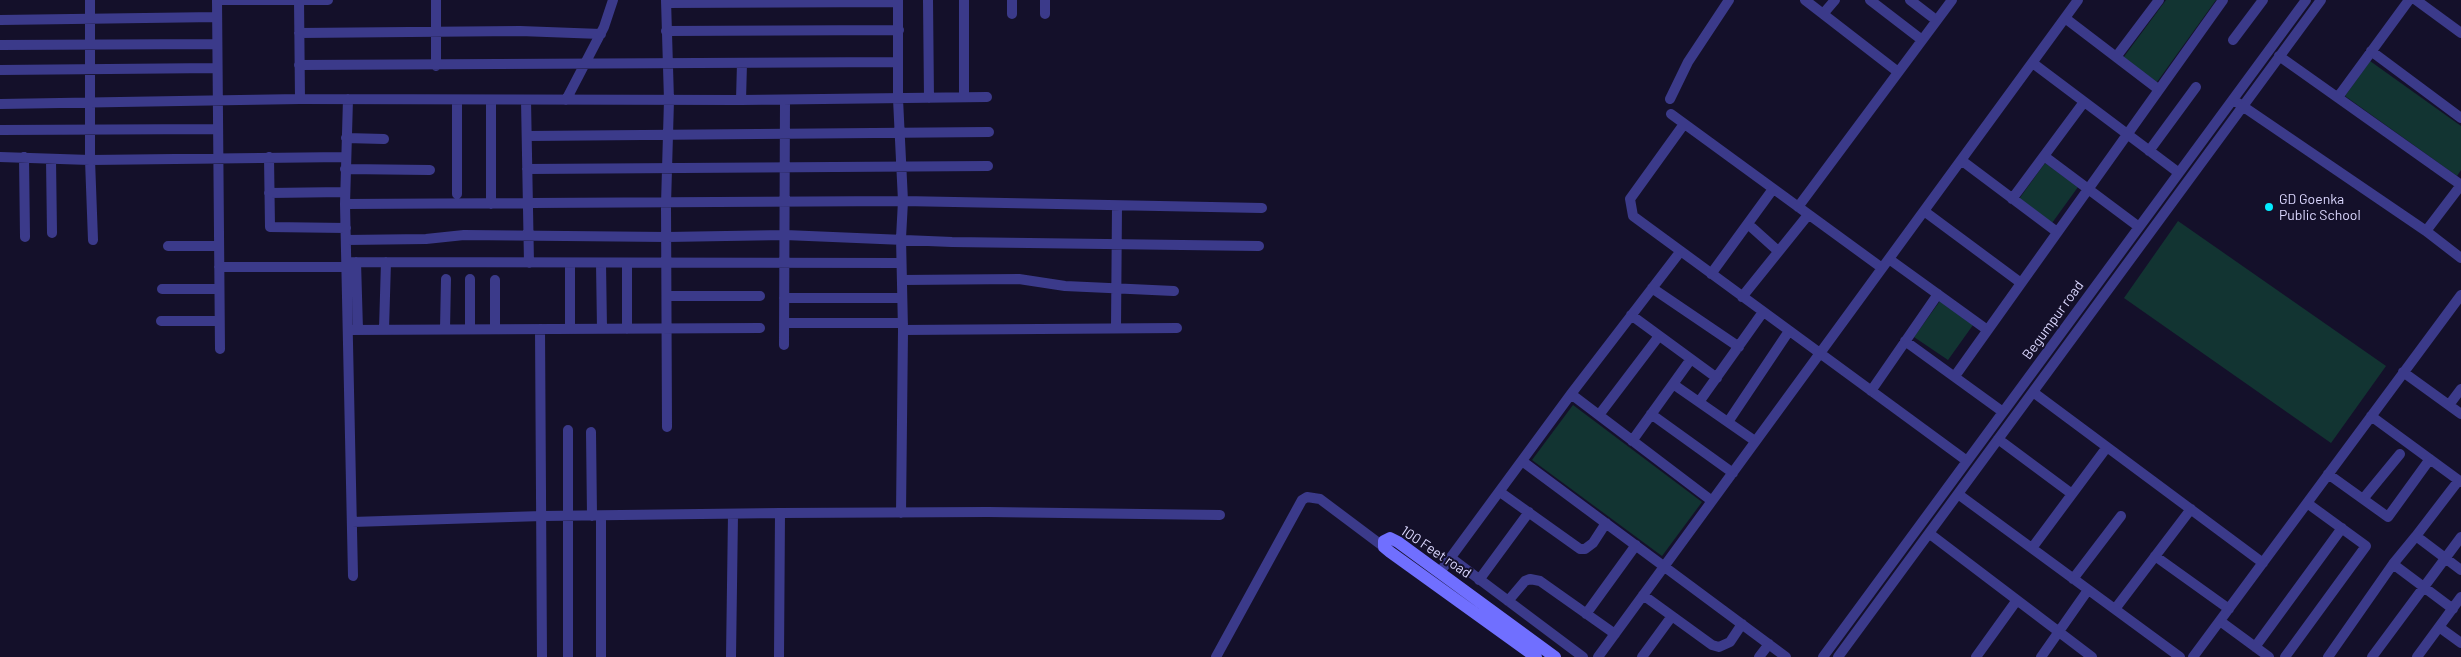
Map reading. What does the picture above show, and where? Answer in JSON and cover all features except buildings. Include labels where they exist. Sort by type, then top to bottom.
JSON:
[{"type":"street","points":[[90,0],[90,160],[93,240]]},
{"type":"street","points":[[220,348],[217,0],[328,0]]},
{"type":"street","points":[[299,0],[300,99]]},
{"type":"street","points":[[436,0],[436,66]]},
{"type":"street","points":[[566,100],[601,34],[613,0]]},
{"type":"street","points":[[928,0],[929,98]]},
{"type":"street","points":[[964,0],[964,97]]},
{"type":"street","points":[[1012,0],[1012,14]]},
{"type":"street","points":[[1045,0],[1045,14]]},
{"type":"street","points":[[1670,99],[1688,62],[1729,0]]},
{"type":"street","points":[[1805,0],[1898,72]]},
{"type":"street","points":[[1823,14],[1835,0]]},
{"type":"street","points":[[1870,0],[1922,40]]},
{"type":"street","points":[[1910,0],[1936,20]]},
{"type":"street","points":[[1798,208],[1952,0]]},
{"type":"street","points":[[1598,657],[1961,160],[2034,64],[2078,0]]},
{"type":"street","points":[[2116,57],[2158,0]]},
{"type":"street","points":[[1955,376],[1986,329],[2021,283],[2223,0]]},
{"type":"street","points":[[2233,40],[2263,0]]},
{"type":"street","name":"Begumpur road","points":[[1838,657],[2321,0]]},
{"type":"street","points":[[2338,97],[2409,0]]},
{"type":"street","points":[[2416,0],[2461,33]]},
{"type":"street","points":[[667,427],[666,204],[669,100],[666,1],[898,1],[898,99],[903,201],[901,238],[903,327],[901,513]]},
{"type":"street","name":"Begumpur road","points":[[1823,657],[2233,100],[2303,1]]},
{"type":"street","points":[[0,20],[217,17]]},
{"type":"street","points":[[2065,18],[2158,89]]},
{"type":"street","points":[[299,33],[435,30],[601,34]]},
{"type":"street","points":[[666,31],[899,30]]},
{"type":"street","points":[[0,46],[217,44]]},
{"type":"street","points":[[2371,51],[2461,118]]},
{"type":"street","points":[[2280,56],[2461,185],[2426,231]]},
{"type":"street","points":[[299,64],[436,66],[898,62]]},
{"type":"street","points":[[741,100],[742,63]]},
{"type":"street","points":[[2034,64],[2179,173]]},
{"type":"street","points":[[0,70],[217,68]]},
{"type":"street","points":[[2149,151],[2196,87]]},
{"type":"street","points":[[0,104],[300,99],[785,100],[987,97]]},
{"type":"street","points":[[348,99],[345,204],[353,330],[353,576]]},
{"type":"street","points":[[457,100],[458,194]]},
{"type":"street","points":[[490,100],[491,204]]},
{"type":"street","points":[[526,100],[529,263]]},
{"type":"street","points":[[784,345],[785,100]]},
{"type":"street","points":[[2233,100],[2426,231],[2461,258]]},
{"type":"street","points":[[2012,199],[2084,102]]},
{"type":"street","points":[[1671,114],[1882,268]]},
{"type":"street","points":[[1684,124],[1630,199],[1632,216],[1967,461]]},
{"type":"street","points":[[0,130],[218,129]]},
{"type":"street","points":[[527,136],[900,135],[989,132]]},
{"type":"street","points":[[346,138],[384,139]]},
{"type":"street","points":[[2044,156],[2139,227]]},
{"type":"street","points":[[0,157],[90,160],[345,157]]},
{"type":"street","points":[[24,157],[25,237]]},
{"type":"street","points":[[269,157],[269,226],[271,228],[346,228]]},
{"type":"street","points":[[51,159],[52,233]]},
{"type":"street","points":[[1961,160],[2057,232]]},
{"type":"street","points":[[527,169],[988,166]]},
{"type":"street","points":[[345,169],[430,170]]},
{"type":"street","points":[[1711,274],[1773,189]]},
{"type":"street","points":[[269,193],[345,192]]},
{"type":"street","points":[[345,204],[666,204],[903,201],[1262,208]]},
{"type":"street","points":[[1116,328],[1117,206]]},
{"type":"street","points":[[1924,211],[2021,283]]},
{"type":"street","points":[[1742,297],[1808,215]]},
{"type":"street","points":[[1748,224],[1778,252]]},
{"type":"street","points":[[346,240],[426,239],[455,236],[667,237],[785,235],[901,238],[952,242],[1260,246]]},
{"type":"street","points":[[168,246],[218,246]]},
{"type":"street","points":[[1440,572],[1571,394],[1680,252]]},
{"type":"street","points":[[1889,259],[1986,329]]},
{"type":"street","points":[[219,267],[386,262],[901,263]]},
{"type":"street","points":[[384,330],[386,262]]},
{"type":"street","points":[[570,263],[570,330]]},
{"type":"street","points":[[601,263],[602,329]]},
{"type":"street","points":[[626,263],[627,329]]},
{"type":"street","points":[[445,329],[446,279]]},
{"type":"street","points":[[470,279],[470,329]]},
{"type":"street","points":[[902,280],[1019,279],[1065,286],[1116,290],[1174,291]]},
{"type":"street","points":[[495,280],[495,329]]},
{"type":"street","points":[[1652,288],[1739,347]]},
{"type":"street","points":[[162,289],[219,289]]},
{"type":"street","points":[[1871,391],[1938,294]]},
{"type":"street","points":[[2198,655],[2220,621],[2461,295]]},
{"type":"street","points":[[667,296],[760,296]]},
{"type":"street","points":[[784,298],[902,298]]},
{"type":"street","points":[[1699,402],[1763,312]]},
{"type":"street","points":[[1631,315],[1717,378]]},
{"type":"street","points":[[161,322],[219,321]]},
{"type":"street","points":[[784,323],[903,327],[1176,328]]},
{"type":"street","points":[[353,330],[760,328]]},
{"type":"street","points":[[540,329],[542,657]]},
{"type":"street","points":[[1728,422],[1789,331]]},
{"type":"street","points":[[1599,415],[1659,336]]},
{"type":"street","points":[[1905,341],[2003,412]]},
{"type":"street","points":[[1632,441],[1691,359]]},
{"type":"street","points":[[2403,372],[2461,414]]},
{"type":"street","points":[[1673,384],[1756,441]]},
{"type":"street","points":[[2449,405],[2461,389]]},
{"type":"street","points":[[2033,392],[2263,563]]},
{"type":"street","points":[[1571,394],[1712,501]]},
{"type":"street","points":[[1651,414],[1732,473]]},
{"type":"street","points":[[2328,657],[2393,564],[2460,481],[2371,416]]},
{"type":"street","points":[[568,430],[568,657]]},
{"type":"street","points":[[591,432],[601,657]]},
{"type":"street","points":[[1998,439],[2072,494]]},
{"type":"street","points":[[2032,548],[2107,447]]},
{"type":"street","points":[[2363,499],[2400,454]]},
{"type":"street","points":[[2328,474],[2388,517],[2430,459]]},
{"type":"street","points":[[1522,461],[1786,657]]},
{"type":"street","points":[[1500,492],[1580,549],[1584,549],[1593,543],[1606,523]]},
{"type":"street","points":[[1958,494],[2180,657]]},
{"type":"street","points":[[1216,657],[1302,500],[1307,497],[1320,499],[1384,547]]},
{"type":"street","points":[[2285,657],[2366,546],[2307,503]]},
{"type":"street","points":[[1932,508],[1942,516]]},
{"type":"street","points":[[2114,609],[2191,510]]},
{"type":"street","points":[[1480,580],[1529,512]]},
{"type":"street","points":[[352,522],[542,516],[780,513],[1220,515]]},
{"type":"street","points":[[779,657],[780,513]]},
{"type":"street","points":[[731,657],[733,514]]},
{"type":"street","points":[[2072,579],[2121,516]]},
{"type":"street","points":[[2255,647],[2342,528]]},
{"type":"street","points":[[1930,534],[2092,657]]},
{"type":"street","points":[[2416,536],[2461,570]]},
{"type":"street","points":[[2372,657],[2461,537]]},
{"type":"street","name":"100 Feet road","points":[[1536,657],[1384,547],[1384,541],[1390,538],[1440,572],[1555,657]]},
{"type":"street","points":[[1586,614],[1636,545]]},
{"type":"street","points":[[2155,556],[2229,609]]},
{"type":"street","points":[[1450,558],[1583,657]]},
{"type":"street","points":[[2393,564],[2453,609]]},
{"type":"street","points":[[1508,601],[1525,581],[1530,578],[1540,581],[1615,634]]},
{"type":"street","points":[[2041,657],[2088,590]]},
{"type":"street","points":[[1643,595],[1712,645],[1719,647],[1730,642],[1742,624]]},
{"type":"street","points":[[2417,657],[2461,598]]},
{"type":"street","points":[[1976,657],[2017,600]]},
{"type":"street","points":[[1642,657],[1672,616]]},
{"type":"street","points":[[2220,621],[2269,657]]},
{"type":"street","points":[[2439,627],[2461,643]]},
{"type":"street","points":[[1759,657],[1769,644]]},
{"type":"green space","points":[[2166,0],[2216,0],[2157,82],[2123,58]]},
{"type":"green space","points":[[2370,61],[2461,126],[2461,170],[2457,176],[2345,96]]},
{"type":"green space","points":[[2045,163],[2078,187],[2052,223],[2019,199]]},
{"type":"green space","points":[[2178,221],[2386,366],[2331,443],[2124,298]]},
{"type":"green space","points":[[1940,301],[1973,325],[1948,360],[1914,337]]},
{"type":"green space","points":[[1573,405],[1702,502],[1662,556],[1532,460]]},
{"type":"place","name":"GD Goenka Public School","points":[[2269,207]]}]
